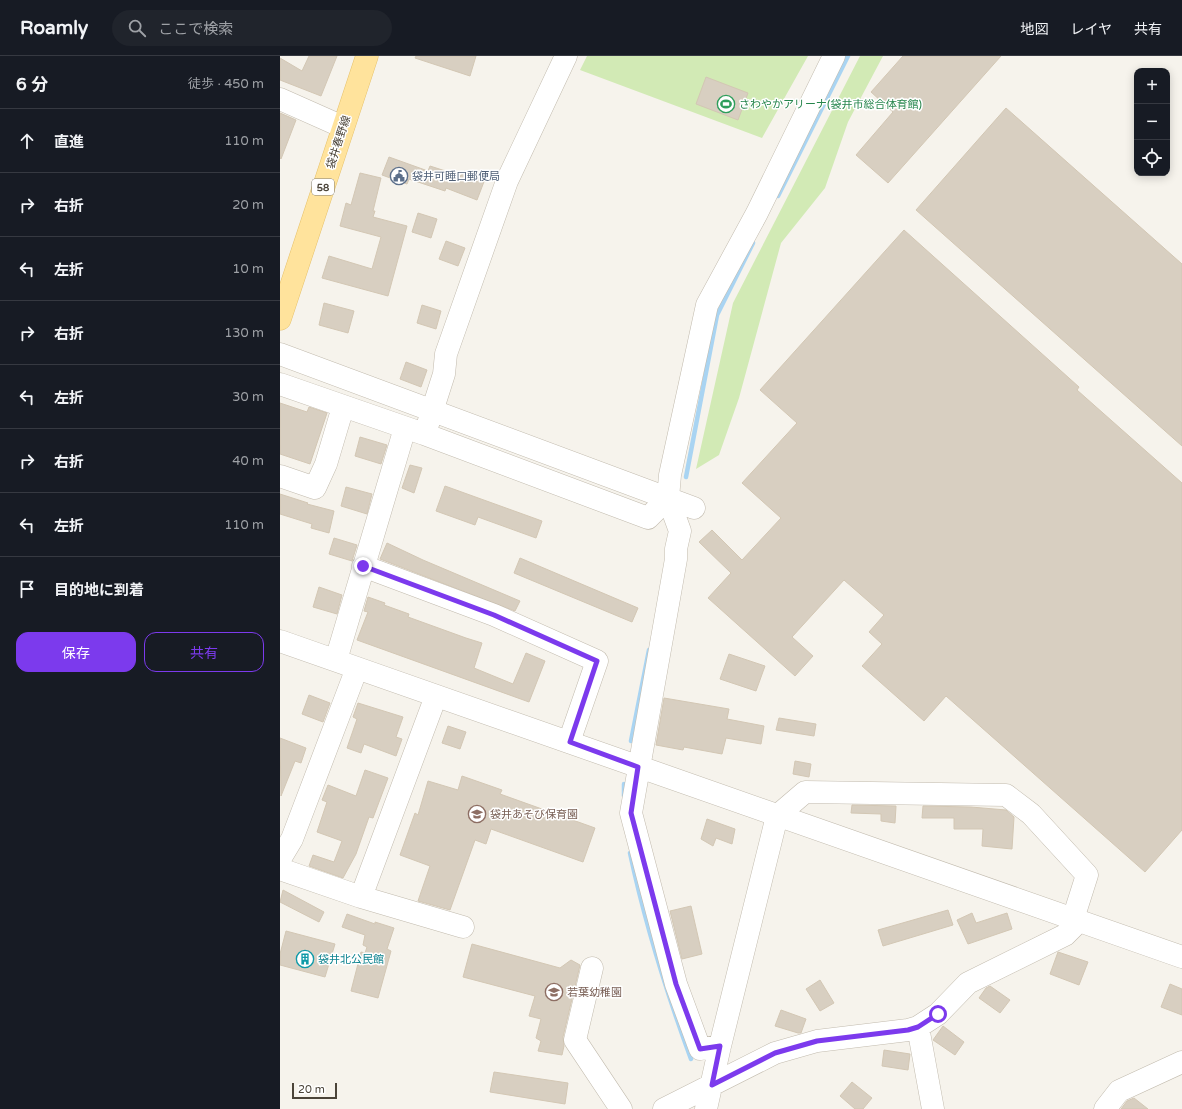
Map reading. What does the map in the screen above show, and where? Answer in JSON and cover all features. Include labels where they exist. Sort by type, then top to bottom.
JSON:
[{"type":"main road","name":"袋井春野線","points":[[280,319],[367,56]]},
{"type":"street","points":[[336,660],[363,566],[414,431],[433,412],[444,374],[446,354],[507,180],[566,56]]},
{"type":"street","points":[[720,1046],[700,1049],[676,984],[631,813],[680,531],[668,498],[670,475],[707,305],[757,213],[834,56]]},
{"type":"street","points":[[280,99],[343,127]]},
{"type":"street","points":[[280,354],[694,508]]},
{"type":"street","points":[[280,384],[414,431],[648,518],[668,498]]},
{"type":"street","points":[[280,476],[315,488],[326,464],[343,407]]},
{"type":"street","points":[[535,477],[544,452]]},
{"type":"street","points":[[363,566],[494,615],[597,661],[570,742]]},
{"type":"street","points":[[280,641],[1182,957]]},
{"type":"street","points":[[280,859],[286,836],[357,668]]},
{"type":"street","points":[[361,897],[436,696]]},
{"type":"street","points":[[664,1109],[712,1085],[775,1053],[817,1041],[908,1030],[918,1027],[938,1014],[968,983],[1065,935],[1076,920],[1087,875],[1031,814],[1006,795],[806,792],[777,816],[720,1046],[712,1085],[706,1109]]},
{"type":"street","points":[[280,869],[361,897],[463,927]]},
{"type":"street","points":[[592,968],[575,1040],[621,1109]]},
{"type":"street","points":[[918,1027],[933,1109]]},
{"type":"street","points":[[1105,1109],[1120,1091],[1182,1062]]},
{"type":"green space","name":"さわやかアリーナ(袋井市総合体育館)","points":[[587,56],[808,56],[762,138],[580,70]]},
{"type":"green space","points":[[860,56],[883,56],[848,122],[825,188],[781,243],[739,398],[719,455],[696,469],[733,303]]},
{"type":"building","points":[[309,56],[337,56],[321,96],[280,80],[280,58],[302,71]]},
{"type":"building","points":[[416,56],[476,56],[470,76],[415,58]]},
{"type":"building","points":[[903,56],[1001,56],[888,183],[856,155],[893,112],[871,92]]},
{"type":"building","points":[[706,77],[748,93],[738,120],[696,104]]},
{"type":"building","points":[[1006,108],[1182,264],[1182,446],[916,210]]},
{"type":"building","points":[[280,113],[296,120],[281,159],[280,158]]},
{"type":"building","points":[[389,157],[428,171],[430,166],[461,176],[464,171],[485,179],[477,200],[446,188],[445,191],[409,179],[407,184],[382,175]]},
{"type":"building","points":[[360,173],[381,178],[373,211],[375,211],[373,217],[407,226],[388,296],[322,278],[329,256],[372,269],[381,237],[340,226],[346,203],[351,205]]},
{"type":"building","points":[[418,213],[437,219],[431,238],[412,232]]},
{"type":"building","points":[[904,230],[1079,387],[1077,390],[1182,483],[1182,830],[1145,872],[946,696],[924,721],[862,666],[882,644],[869,632],[884,615],[844,580],[792,637],[813,656],[795,676],[708,598],[731,573],[699,542],[712,530],[742,560],[781,518],[742,483],[797,423],[760,390]]},
{"type":"building","points":[[446,241],[465,248],[458,266],[439,259]]},
{"type":"building","points":[[324,303],[354,311],[348,333],[319,325]]},
{"type":"building","points":[[422,305],[441,311],[436,329],[417,323]]},
{"type":"building","points":[[406,362],[427,370],[421,387],[400,379]]},
{"type":"building","points":[[280,403],[307,412],[309,407],[327,413],[310,464],[280,454]]},
{"type":"building","points":[[360,437],[387,445],[381,464],[355,456]]},
{"type":"building","points":[[410,465],[422,468],[414,493],[402,488]]},
{"type":"building","points":[[445,486],[542,521],[536,538],[478,517],[475,525],[436,511]]},
{"type":"building","points":[[346,487],[372,494],[367,514],[341,506]]},
{"type":"building","points":[[280,494],[308,503],[307,504],[334,511],[329,533],[311,528],[312,524],[280,514]]},
{"type":"building","points":[[334,538],[357,545],[352,561],[329,554]]},
{"type":"building","points":[[387,543],[520,601],[515,611],[380,559]]},
{"type":"building","points":[[520,558],[638,608],[632,622],[514,573]]},
{"type":"building","points":[[319,587],[342,595],[337,614],[313,607]]},
{"type":"building","points":[[368,597],[385,603],[384,605],[409,614],[408,617],[482,643],[474,668],[513,684],[526,653],[545,661],[529,702],[357,640],[368,612],[364,611]]},
{"type":"building","points":[[729,654],[765,666],[756,691],[720,679]]},
{"type":"building","points":[[309,695],[330,703],[323,722],[302,714]]},
{"type":"building","points":[[664,698],[729,709],[727,719],[764,726],[761,744],[726,738],[722,754],[684,747],[683,750],[656,745]]},
{"type":"building","points":[[358,703],[403,717],[396,737],[402,739],[396,756],[364,744],[361,753],[347,748],[357,719],[353,717]]},
{"type":"building","points":[[779,718],[816,724],[814,736],[776,730]]},
{"type":"building","points":[[448,726],[466,732],[460,749],[442,743]]},
{"type":"building","points":[[280,738],[306,748],[301,763],[295,761],[281,796]]},
{"type":"building","points":[[795,761],[811,764],[809,777],[793,774]]},
{"type":"building","points":[[365,770],[388,778],[373,818],[369,817],[356,854],[343,878],[309,866],[313,855],[334,862],[342,841],[317,832],[327,802],[322,800],[328,785],[356,796]]},
{"type":"building","points":[[462,776],[502,790],[500,794],[595,828],[583,862],[491,829],[486,844],[475,840],[450,910],[418,901],[430,866],[400,855],[415,813],[418,815],[428,781],[458,790]]},
{"type":"building","points":[[852,805],[896,806],[895,823],[881,821],[881,814],[851,813]]},
{"type":"building","points":[[923,806],[971,807],[1006,810],[1014,817],[1012,849],[982,846],[983,829],[954,829],[954,818],[922,818]]},
{"type":"building","points":[[707,819],[735,829],[732,844],[716,838],[713,846],[701,839]]},
{"type":"building","points":[[283,890],[324,912],[319,922],[280,902]]},
{"type":"building","points":[[691,906],[702,954],[682,959],[670,911]]},
{"type":"building","points":[[948,910],[953,925],[883,946],[878,930]]},
{"type":"building","points":[[972,913],[976,923],[1007,913],[1012,929],[968,944],[957,920]]},
{"type":"building","points":[[347,914],[375,924],[375,922],[394,928],[387,949],[391,951],[378,998],[351,991],[361,952],[365,953],[367,947],[363,945],[365,935],[342,927]]},
{"type":"building","name":"袋井北公民館","points":[[286,931],[335,944],[325,977],[280,965],[280,954]]},
{"type":"building","points":[[472,944],[560,968],[571,960],[580,965],[574,991],[572,992],[572,999],[563,1037],[564,1046],[562,1055],[538,1051],[541,1041],[536,1038],[541,1019],[529,1016],[535,996],[463,977]]},
{"type":"building","points":[[1058,952],[1088,962],[1079,985],[1050,974]]},
{"type":"building","points":[[820,980],[834,1003],[820,1011],[806,989]]},
{"type":"building","points":[[1170,984],[1182,989],[1182,1015],[1161,1007]]},
{"type":"building","points":[[990,986],[1010,1000],[1000,1013],[979,998],[986,988]]},
{"type":"building","points":[[781,1010],[806,1019],[801,1033],[775,1026]]},
{"type":"building","points":[[943,1026],[964,1042],[955,1055],[933,1040]]},
{"type":"building","points":[[884,1050],[910,1054],[908,1070],[882,1066]]},
{"type":"building","points":[[494,1072],[568,1083],[565,1104],[490,1092]]},
{"type":"building","points":[[852,1082],[872,1098],[863,1109],[855,1109],[840,1096]]},
{"type":"building","points":[[1134,1098],[1148,1109],[1121,1109],[1127,1101]]},
{"type":"waterway","points":[[778,196],[848,56]]},
{"type":"waterway","points":[[686,477],[717,315],[753,243]]},
{"type":"waterway","points":[[631,741],[649,650]]},
{"type":"waterway","points":[[624,784],[624,796]]},
{"type":"waterway","points":[[630,853],[642,905],[657,957],[691,1059]]},
{"type":"place","name":"さわやかアリーナ(袋井市総合体育館)","points":[[726,104]]},
{"type":"place","name":"袋井可睡口郵便局","points":[[399,176]]},
{"type":"place","name":"袋井あそび保育園","points":[[477,814]]},
{"type":"place","name":"袋井北公民館","points":[[305,959]]},
{"type":"place","name":"若葉幼稚園","points":[[554,992]]},
{"type":"route","points":[[363,566],[494,615],[597,661],[570,742],[638,767],[631,813],[676,984],[700,1049],[720,1046],[712,1085],[775,1053],[817,1041],[908,1030],[918,1027],[938,1014]]}]
